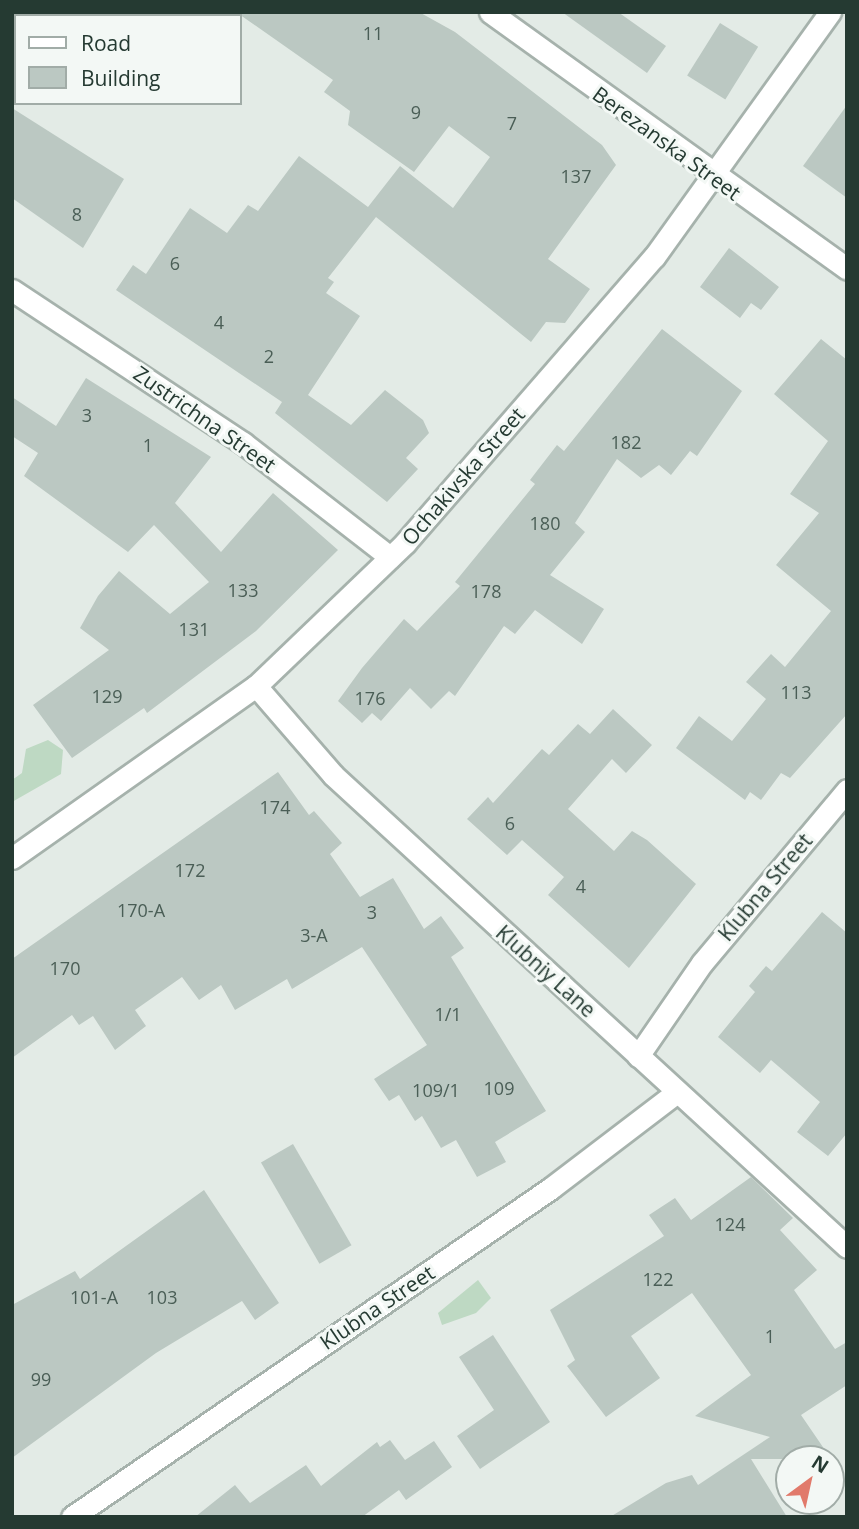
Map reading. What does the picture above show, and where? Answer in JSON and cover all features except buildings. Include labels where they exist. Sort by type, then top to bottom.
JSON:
[{"type":"street","name":"Berezanska Street","points":[[491,12],[713,177],[847,269]]},
{"type":"street","name":"Ochakivska Street","points":[[12,858],[256,686],[390,557],[601,320],[713,177],[830,12]]},
{"type":"street","name":"Zustrichna Street","points":[[12,290],[243,443],[390,557]]},
{"type":"street","name":"Klubniy Lane","points":[[256,686],[333,775],[847,1247]]},
{"type":"street","name":"Klubna Street","points":[[638,1056],[702,963],[847,790]]},
{"type":"street","name":"Klubna Street","points":[[72,1517],[551,1188],[677,1092]]},
{"type":"green space","points":[[48,740],[63,750],[61,774],[12,802],[12,780],[22,773],[26,749]]},
{"type":"green space","points":[[478,1280],[491,1298],[476,1313],[442,1325],[438,1313]]}]
